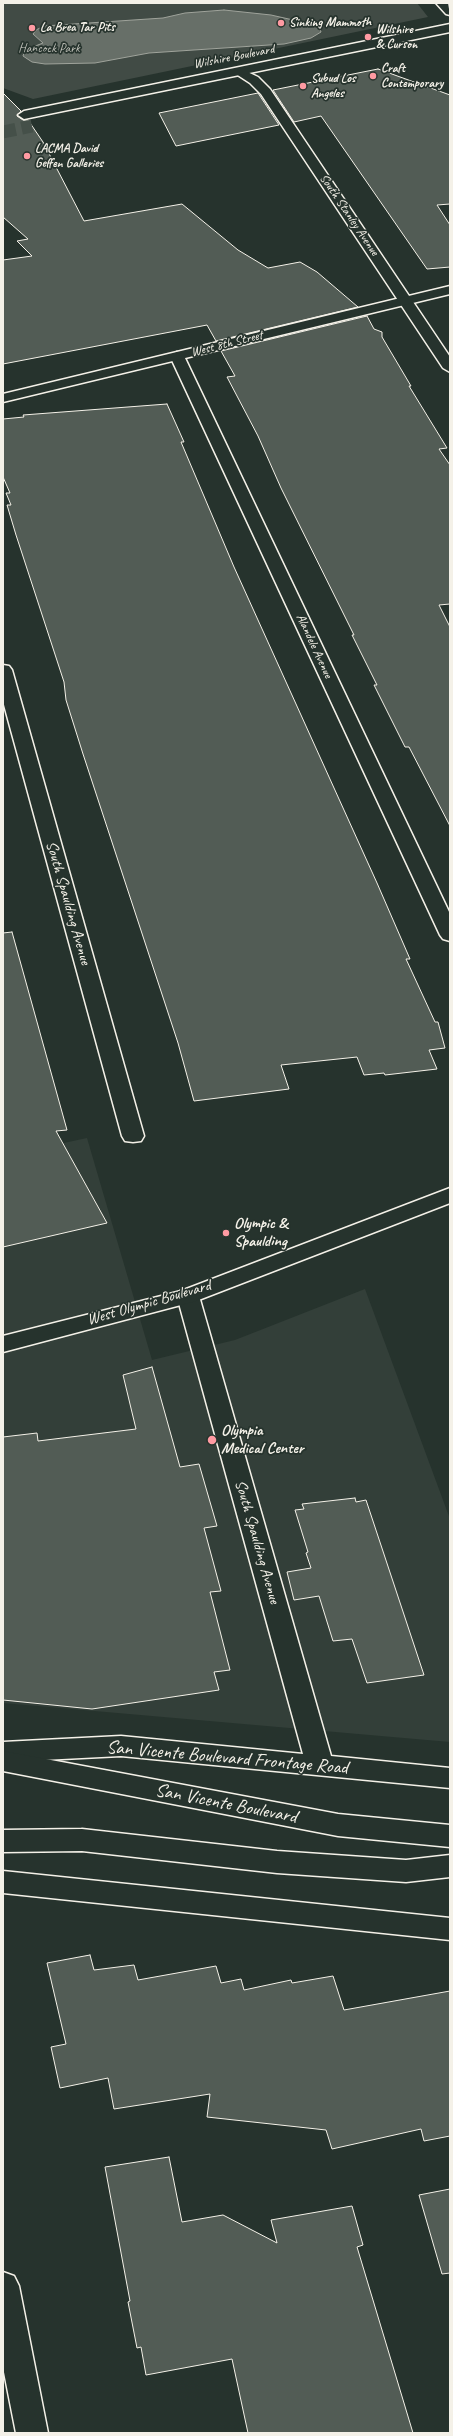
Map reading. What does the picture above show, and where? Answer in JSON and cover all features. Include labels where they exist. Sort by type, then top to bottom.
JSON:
[{"type":"street","points":[[442,3],[450,12]]},
{"type":"street","name":"Wilshire Boulevard","points":[[24,115],[450,28]]},
{"type":"street","name":"Wilshire Boulevard","points":[[32,126],[450,40]]},
{"type":"street","name":"South Stanley Avenue","points":[[239,72],[254,80],[266,92],[407,301],[450,368]]},
{"type":"street","name":"West 8th Street","points":[[3,398],[450,290]]},
{"type":"street","name":"Alandele Avenue","points":[[177,356],[450,935]]},
{"type":"street","name":"South Spaulding Avenue","points":[[3,670],[133,1136]]},
{"type":"street","name":"West Olympic Boulevard","points":[[3,1344],[188,1296],[450,1195]]},
{"type":"street","name":"South Spaulding Avenue","points":[[188,1296],[320,1765]]},
{"type":"street","name":"San Vicente Boulevard Frontage Road","points":[[3,1752],[121,1746],[450,1778]]},
{"type":"street","name":"San Vicente Boulevard","points":[[3,1761],[338,1825],[450,1836]]},
{"type":"street","points":[[3,1841],[82,1840],[277,1862],[406,1871],[450,1866]]},
{"type":"street","points":[[3,1882],[450,1929]]},
{"type":"street","points":[[3,2286],[32,2433]]},
{"type":"shaded area","points":[[224,10],[271,15],[302,22],[315,25],[321,32],[311,38],[284,44],[149,53],[95,63],[45,64],[32,62],[23,56],[25,50],[43,43],[33,34],[36,30],[44,26],[163,18],[185,13]]},
{"type":"shaded area","name":"Olympia Medical Center","points":[[87,1138],[152,1360],[235,1340],[365,1289],[450,1519],[450,1742],[3,1703],[3,1156]]},
{"type":"green space","name":"Hancock Park","points":[[3,3],[417,3],[428,17],[33,99],[3,88]]},
{"type":"building","points":[[378,69],[450,95],[450,204],[437,205],[450,225],[450,267],[427,269],[321,116],[294,122],[273,90]]},
{"type":"building","points":[[3,93],[21,111],[17,116],[23,120],[28,120],[43,142],[84,221],[182,204],[238,250],[268,268],[300,262],[317,272],[358,307],[216,341],[207,325],[3,364],[3,260],[32,256],[17,241],[28,239],[3,217]]},
{"type":"building","points":[[258,93],[279,125],[176,146],[159,113]]},
{"type":"building","points":[[367,316],[374,329],[382,332],[382,337],[411,386],[409,386],[447,448],[439,449],[450,465],[450,604],[439,605],[450,627],[450,826],[409,747],[405,747],[374,685],[377,685],[352,635],[354,635],[281,488],[258,436],[227,377],[235,376],[221,351]]},
{"type":"building","points":[[167,404],[184,442],[181,442],[234,567],[410,959],[406,959],[435,1022],[438,1022],[445,1048],[429,1050],[437,1069],[385,1075],[384,1073],[364,1075],[357,1057],[281,1065],[289,1089],[194,1101],[178,1043],[66,700],[64,682],[7,505],[11,505],[6,493],[10,493],[3,477],[3,419],[24,417],[23,415]]},
{"type":"building","points":[[12,932],[67,1130],[56,1131],[107,1223],[3,1247],[3,933]]},
{"type":"building","points":[[152,1367],[180,1467],[199,1464],[217,1526],[204,1528],[221,1591],[210,1592],[230,1670],[214,1672],[219,1690],[92,1709],[3,1700],[3,1437],[37,1433],[38,1441],[136,1429],[123,1375]]},
{"type":"building","points":[[355,1498],[356,1502],[366,1500],[424,1675],[367,1683],[352,1639],[333,1641],[319,1596],[294,1600],[287,1572],[311,1568],[306,1553],[308,1552],[295,1510],[304,1509],[302,1504]]},
{"type":"building","points":[[90,1955],[94,1970],[134,1965],[138,1980],[216,1966],[221,1983],[241,1979],[244,1990],[291,1980],[292,1983],[333,1976],[344,2010],[450,1991],[450,2136],[424,2141],[421,2129],[332,2149],[326,2130],[207,2117],[210,2094],[114,2109],[108,2078],[60,2088],[51,2047],[66,2044],[47,1963]]},
{"type":"building","points":[[169,2157],[182,2222],[223,2215],[277,2243],[271,2220],[352,2206],[363,2245],[357,2247],[413,2433],[248,2433],[232,2359],[146,2375],[141,2347],[137,2348],[128,2302],[130,2301],[105,2167]]},
{"type":"building","points":[[450,2189],[450,2273],[442,2274],[419,2195]]},
{"type":"tunnel","points":[[3,132],[32,126]]},
{"type":"place","name":"Sinking Mammoth","points":[[281,23]]},
{"type":"place","name":"La Brea Tar Pits","points":[[32,28]]},
{"type":"place","name":"Wilshire & Curson","points":[[368,37]]},
{"type":"place","name":"Craft Contemporary","points":[[373,76]]},
{"type":"place","name":"Subud Los Angeles","points":[[303,86]]},
{"type":"place","name":"LACMA David Geffen Galleries","points":[[27,156]]},
{"type":"place","name":"Olympic & Spaulding","points":[[226,1233]]},
{"type":"place","name":"Olympia Medical Center","points":[[212,1440]]}]
